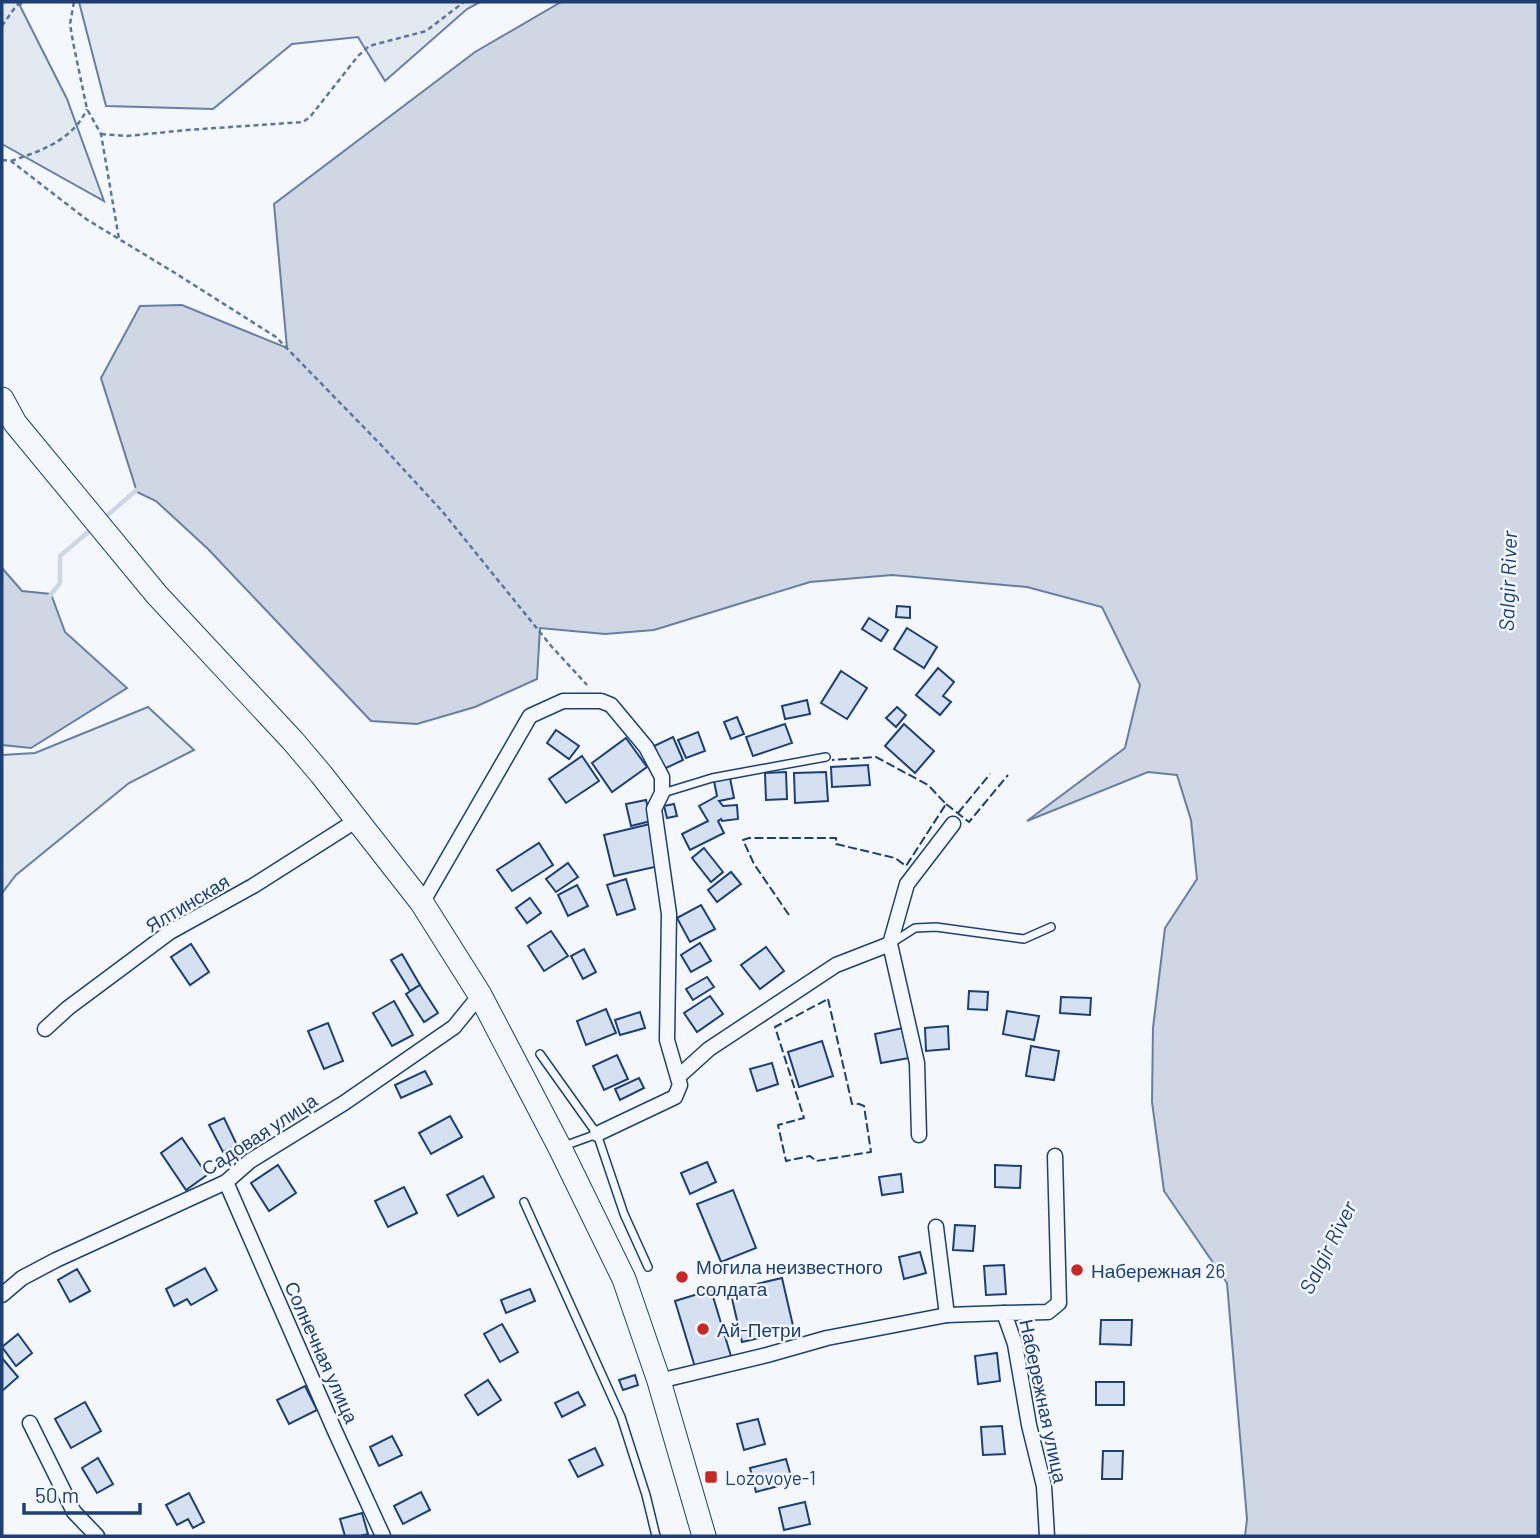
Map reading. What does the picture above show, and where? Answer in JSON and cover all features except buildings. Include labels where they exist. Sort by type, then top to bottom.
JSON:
[{"type":"main road","points":[[2,399],[15,423],[157,595],[293,741],[357,820],[422,903],[481,995],[561,1148],[624,1279],[659,1381],[704,1536]]},
{"type":"street","points":[[422,903],[530,716],[564,701],[601,701],[611,705],[646,747],[662,777],[662,793],[654,809],[668,914],[667,1040],[680,1085],[675,1097],[597,1134]]},
{"type":"street","name":"Ялтинская","points":[[45,1029],[68,1008],[170,932],[253,886],[357,820]]},
{"type":"street","points":[[919,1135],[917,1063],[890,944],[907,884],[953,824]]},
{"type":"street","points":[[678,1077],[709,1049],[836,965],[890,944]]},
{"type":"street","name":"Садовая улица","points":[[2,1295],[22,1278],[56,1260],[226,1182],[250,1161],[344,1103],[454,1027],[481,995]]},
{"type":"street","name":"Набережная улица","points":[[1047,1536],[1044,1486],[1029,1425],[1015,1344],[1004,1313],[1048,1312],[1059,1303],[1055,1156]]},
{"type":"street","name":"Солнечная улица","points":[[226,1182],[383,1536]]},
{"type":"street","points":[[936,1227],[947,1315]]},
{"type":"street","points":[[659,1381],[827,1338],[947,1315],[1004,1313]]},
{"type":"street","points":[[30,1423],[75,1512],[97,1536]]},
{"type":"lane","points":[[662,793],[712,778],[826,757]]},
{"type":"lane","points":[[890,944],[915,928],[936,927],[1024,939],[1051,927]]},
{"type":"lane","points":[[540,1054],[597,1134],[624,1214],[648,1267]]},
{"type":"lane","points":[[561,1148],[597,1134]]},
{"type":"lane","points":[[524,1202],[621,1417],[656,1536]]},
{"type":"path","points":[[2,26],[22,2]]},
{"type":"path","points":[[74,2],[70,24],[87,109],[101,134],[119,239]]},
{"type":"path","points":[[101,134],[127,136],[303,122],[310,117],[358,55],[379,43],[426,31],[464,2]]},
{"type":"path","points":[[2,160],[11,161],[44,150],[62,139],[82,120],[87,109]]},
{"type":"path","points":[[11,161],[86,219],[276,337],[442,511],[552,647],[601,701]]},
{"type":"shaded area","points":[[2,2],[22,2],[20,6],[67,99],[104,201],[2,144]]},
{"type":"shaded area","points":[[79,2],[480,2],[467,9],[385,81],[358,37],[292,44],[213,109],[106,106]]},
{"type":"shaded area","points":[[148,707],[194,750],[129,783],[16,875],[2,893],[2,755],[35,753]]},
{"type":"water","name":"Salgir River","points":[[561,2],[1538,2],[1538,1536],[1245,1536],[1247,1519],[1227,1283],[1164,1191],[1152,1102],[1153,1028],[1165,928],[1197,879],[1191,820],[1177,775],[1148,772],[1027,821],[1125,748],[1140,685],[1102,607],[1027,587],[892,575],[810,582],[654,630],[605,634],[540,628],[537,679],[475,707],[417,724],[371,721],[208,549],[156,501],[137,492],[101,378],[140,306],[182,305],[287,348],[274,204],[475,52]]},
{"type":"water","points":[[2,568],[22,591],[51,594],[65,632],[127,688],[31,748],[2,745]]},
{"type":"waterway","points":[[103,519],[139,488]]},
{"type":"waterway","points":[[49,597],[60,583],[60,556],[94,527]]},
{"type":"fence","points":[[789,915],[754,864],[743,840],[836,838],[836,844],[895,858],[906,866],[946,804],[928,785],[876,757],[832,760]]},
{"type":"fence","points":[[958,813],[990,774]]},
{"type":"fence","points":[[946,804],[969,822],[1008,775]]},
{"type":"fence","points":[[828,999],[852,1104],[864,1106],[871,1152],[816,1161],[810,1156],[786,1161],[778,1125],[804,1118],[775,1027],[828,999]]},
{"type":"place","name":"Набережная 26","points":[[1077,1270]]},
{"type":"place","name":"Могила неизвестного солдата","points":[[682,1277]]},
{"type":"place","name":"Ай-Петри","points":[[703,1329]]},
{"type":"place","name":"Lozovoye-1","points":[[711,1477]]}]
